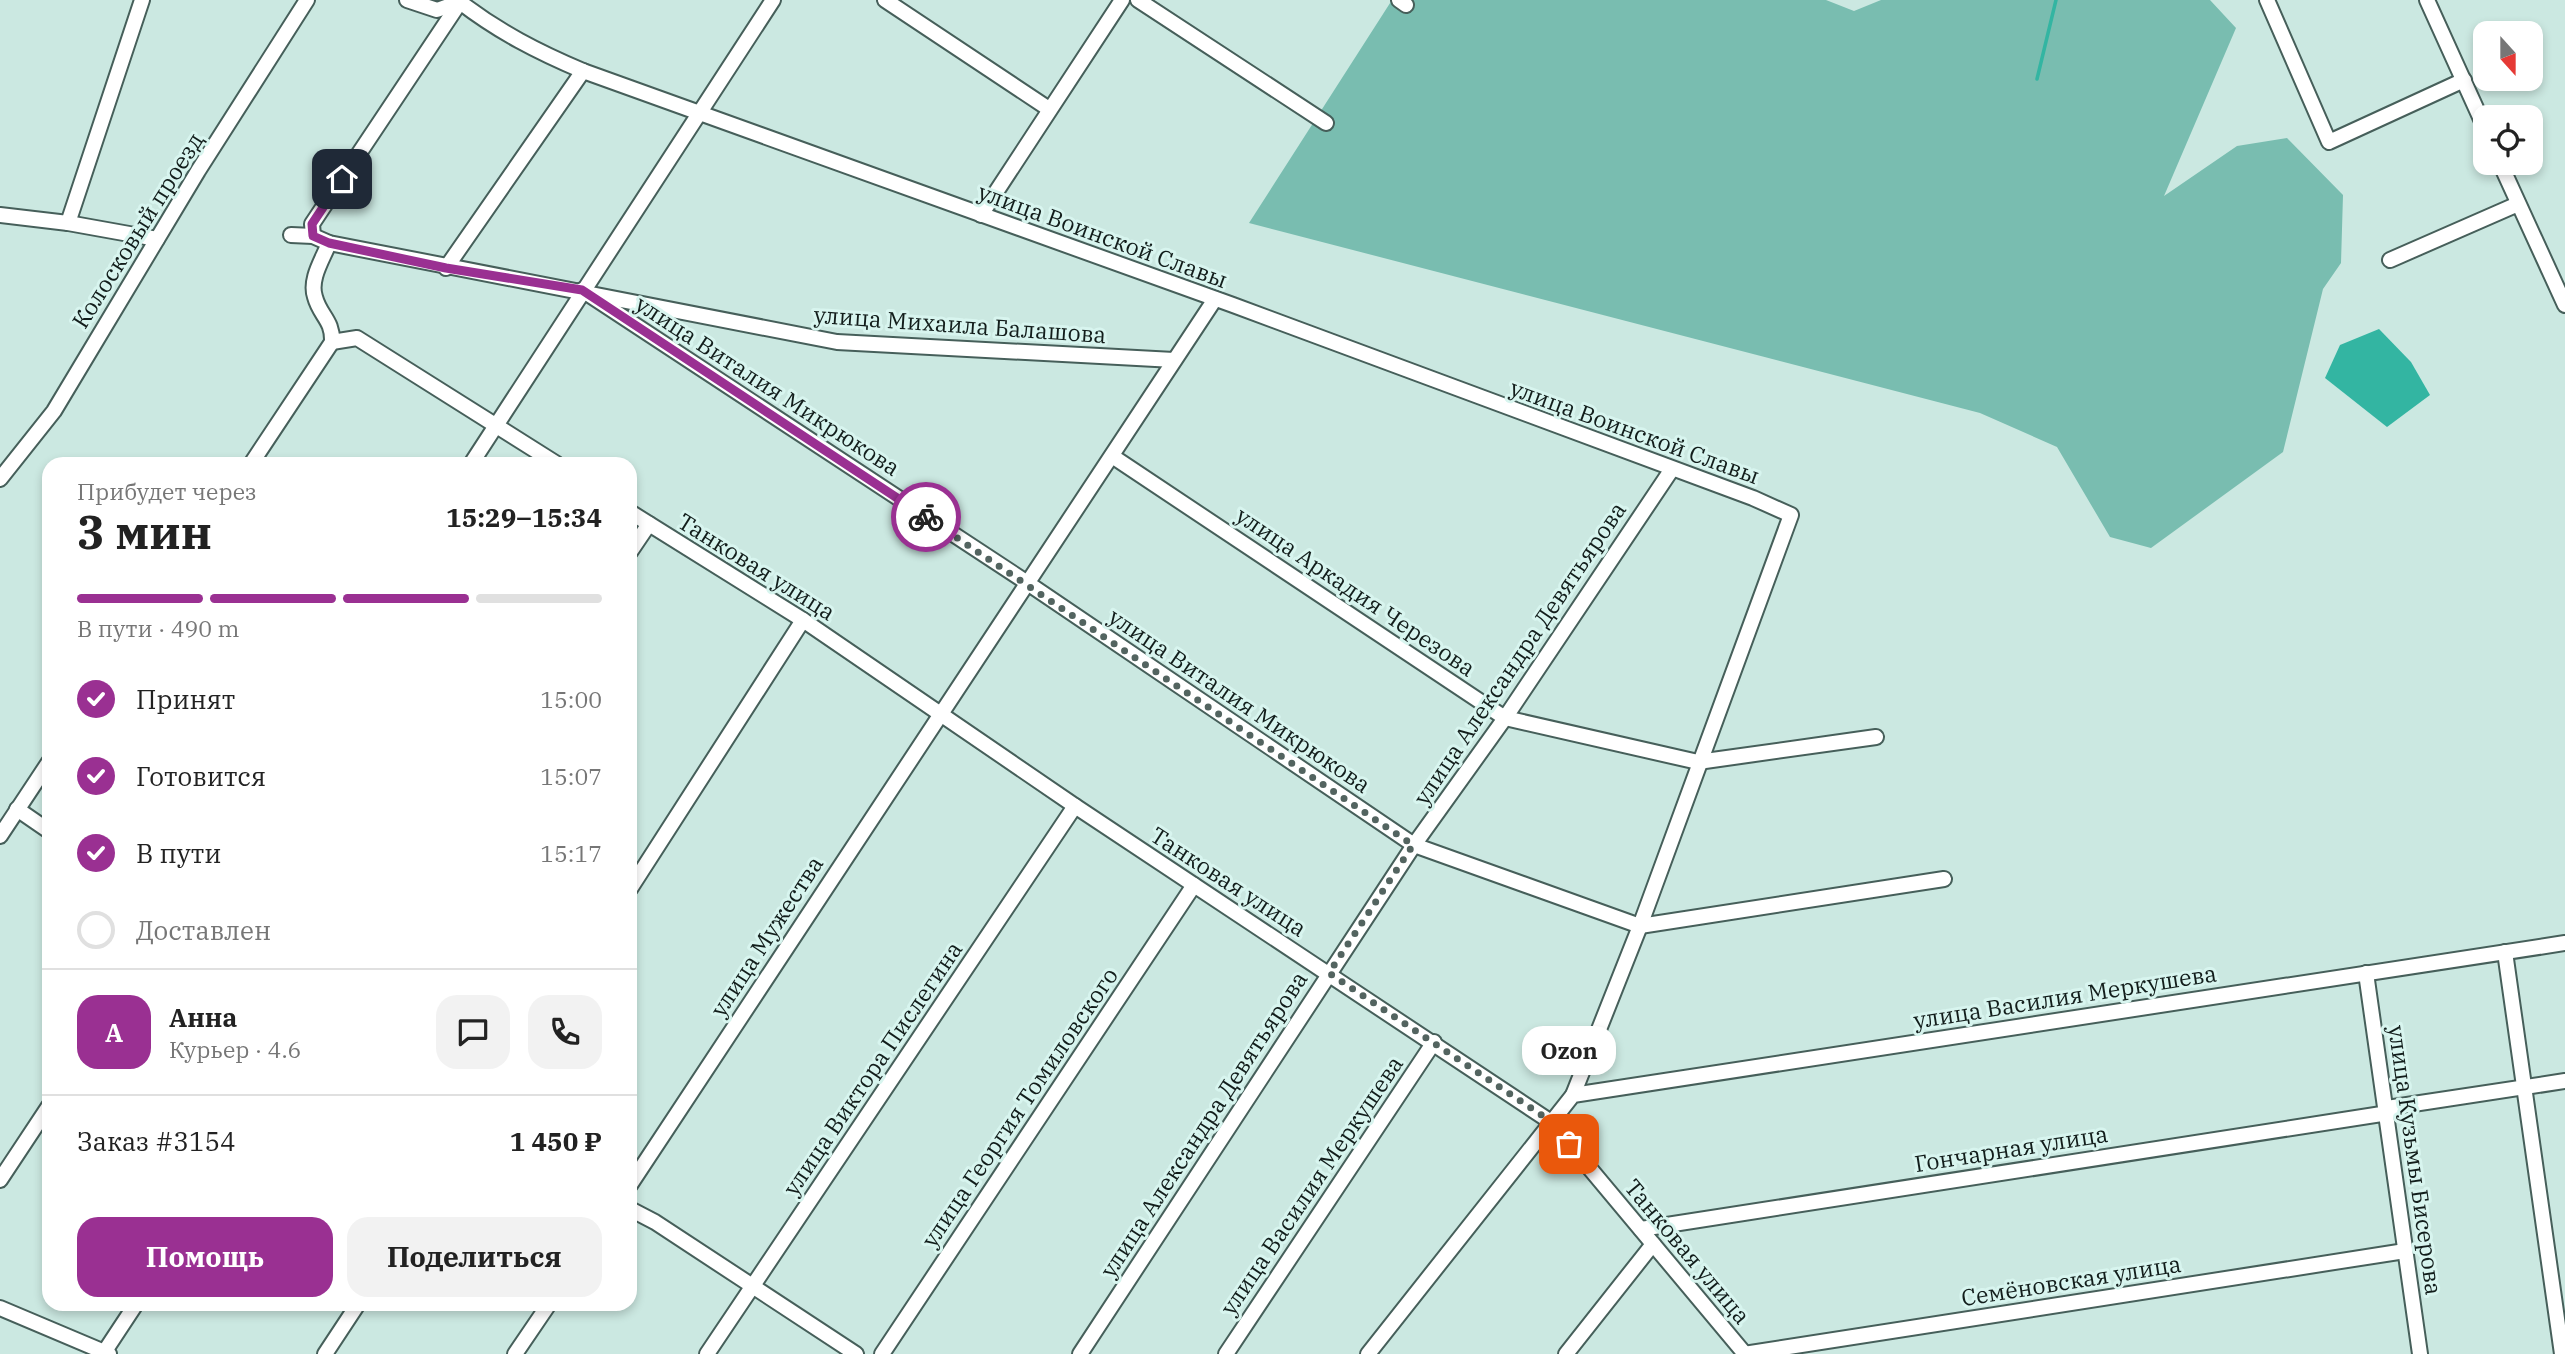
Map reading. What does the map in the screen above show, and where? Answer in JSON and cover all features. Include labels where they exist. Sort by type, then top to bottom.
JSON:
[{"type":"street","points":[[68,223],[142,0]]},
{"type":"street","name":"Колосковый проезд","points":[[0,478],[54,411],[157,239],[307,0]]},
{"type":"street","points":[[407,0],[437,10],[460,2]]},
{"type":"street","points":[[476,457],[582,290],[774,0]]},
{"type":"street","points":[[885,0],[1049,109]]},
{"type":"street","points":[[981,215],[1122,0]]},
{"type":"street","points":[[1138,0],[1326,123]]},
{"type":"street","points":[[2267,0],[2329,142],[2464,80]]},
{"type":"street","points":[[2427,0],[2475,105]]},
{"type":"street","points":[[313,236],[312,224],[460,2]]},
{"type":"street","name":"улица Воинской Славы","points":[[460,2],[494,28],[526,47],[583,71],[1215,299],[1791,515],[1698,762]]},
{"type":"street","points":[[446,268],[583,71]]},
{"type":"street","points":[[2505,175],[2565,305]]},
{"type":"street","points":[[2390,260],[2518,204]]},
{"type":"street","points":[[0,215],[68,223],[157,239]]},
{"type":"street","name":"улица Михаила Балашова","points":[[291,235],[313,236],[329,243],[446,268],[582,290],[837,342],[1174,360]]},
{"type":"street","points":[[256,457],[332,342],[332,327],[315,297],[313,282],[329,243]]},
{"type":"street","name":"улица Виталия Микрюкова","points":[[582,290],[1026,582],[1413,845],[1640,926],[1944,879]]},
{"type":"street","name":"улица Мужества","points":[[637,1174],[1215,299]]},
{"type":"street","points":[[332,342],[357,338],[546,457]]},
{"type":"street","name":"улица Аркадия Черезова","points":[[1112,456],[1505,718],[1698,762],[1876,737]]},
{"type":"street","name":"улица Александра Девятьярова","points":[[1080,1354],[1413,845],[1505,718],[1672,469]]},
{"type":"street","name":"Танковая улица","points":[[637,516],[803,620],[1075,806],[1552,1122],[1744,1354]]},
{"type":"street","points":[[637,542],[649,524]]},
{"type":"street","points":[[637,878],[803,620]]},
{"type":"street","points":[[1368,1354],[1573,1095],[1640,926],[1698,762]]},
{"type":"street","points":[[0,836],[42,772]]},
{"type":"street","name":"улица Виктора Пислегина","points":[[707,1354],[1075,806]]},
{"type":"street","points":[[17,809],[42,826]]},
{"type":"street","name":"улица Георгия Томиловского","points":[[882,1354],[1194,885]]},
{"type":"street","name":"улица Василия Меркушева","points":[[1573,1095],[2565,943]]},
{"type":"street","points":[[2505,952],[2562,1354]]},
{"type":"street","name":"улица Кузьмы Бисерова","points":[[2366,973],[2388,1110],[2404,1251],[2420,1354]]},
{"type":"street","name":"улица Василия Меркушева","points":[[1226,1354],[1434,1042]]},
{"type":"street","name":"Гончарная улица","points":[[1641,1229],[2565,1080]]},
{"type":"street","points":[[0,1180],[42,1117]]},
{"type":"street","points":[[637,1213],[856,1354]]},
{"type":"street","points":[[1566,1354],[1653,1244]]},
{"type":"street","name":"Семёновская улица","points":[[1744,1354],[2404,1251]]},
{"type":"street","points":[[0,1308],[105,1353],[132,1311]]},
{"type":"street","points":[[325,1354],[353,1311]]},
{"type":"street","points":[[515,1354],[545,1311]]},
{"type":"shaded area","points":[[1392,0],[1826,0],[1854,11],[1881,0],[2210,0],[2236,28],[2164,196],[2237,146],[2287,138],[2343,195],[2341,263],[2323,289],[2283,452],[2151,548],[2110,537],[2057,447],[1980,413],[1249,223]]},
{"type":"shaded area","points":[[2379,329],[2411,362],[2430,395],[2387,427],[2325,378],[2340,345]]},
{"type":"waterway","points":[[2037,79],[2056,0]]},
{"type":"way so far","points":[[926,517],[1413,845],[1329,973],[1552,1122],[1569,1144]]},
{"type":"place","name":"Ozon","points":[[1569,1144]]},
{"type":"route","points":[[342,179],[312,224],[313,236],[329,243],[446,268],[582,290],[926,517]]}]
